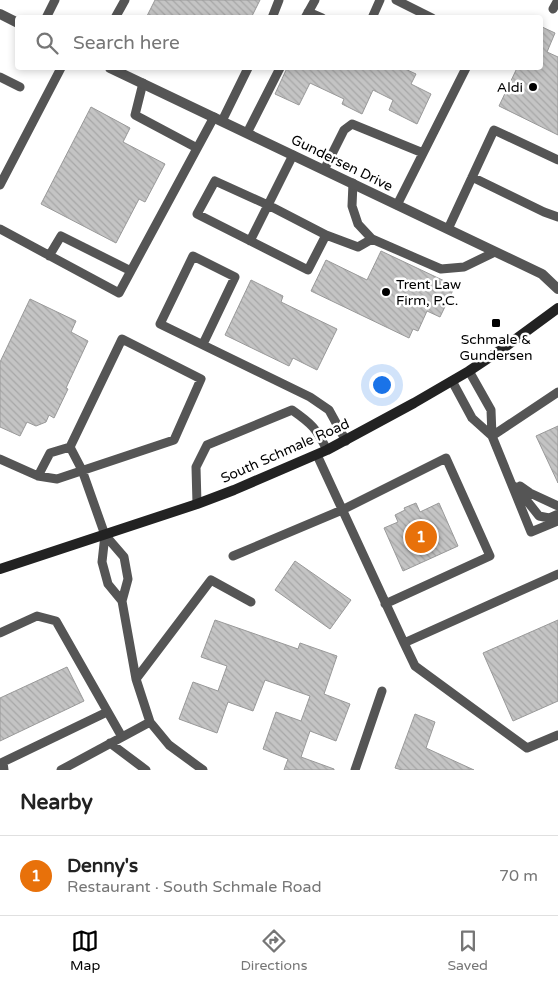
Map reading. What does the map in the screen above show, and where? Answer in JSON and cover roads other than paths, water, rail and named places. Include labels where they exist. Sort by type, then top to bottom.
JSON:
[{"type":"main road","name":"South Schmale Road","points":[[0,569],[197,504],[317,455],[469,371],[558,308]]},
{"type":"street","points":[[0,14],[15,22]]},
{"type":"street","name":"Gundersen Drive","points":[[114,70],[542,274],[558,289]]},
{"type":"lane","points":[[48,15],[55,0]]},
{"type":"lane","points":[[116,15],[124,0]]},
{"type":"lane","points":[[273,15],[279,0]]},
{"type":"lane","points":[[307,15],[315,0]]},
{"type":"lane","points":[[373,15],[380,0]]},
{"type":"lane","points":[[396,0],[426,15]]},
{"type":"lane","points":[[554,9],[558,0]]},
{"type":"lane","points":[[0,185],[61,70]]},
{"type":"lane","points":[[0,229],[119,293],[197,148],[218,119],[247,70]]},
{"type":"lane","points":[[247,133],[279,70]]},
{"type":"lane","points":[[397,205],[465,70]]},
{"type":"lane","points":[[0,77],[20,87]]},
{"type":"lane","points":[[143,83],[135,115],[197,148]]},
{"type":"lane","points":[[324,170],[344,130],[352,124],[423,153]]},
{"type":"lane","points":[[448,229],[494,130],[558,160]]},
{"type":"lane","points":[[250,240],[293,155]]},
{"type":"lane","points":[[472,176],[544,212],[558,217]]},
{"type":"lane","points":[[326,235],[308,270],[197,214],[215,181],[326,235],[358,247],[372,239]]},
{"type":"lane","points":[[353,184],[352,206],[358,224],[372,239],[441,269],[464,267],[495,252]]},
{"type":"lane","points":[[49,256],[61,236],[131,271]]},
{"type":"lane","points":[[203,344],[235,277],[193,256],[160,324],[310,397],[329,410],[346,440]]},
{"type":"lane","points":[[0,459],[38,476],[56,479],[174,440],[201,379],[122,339],[70,447],[50,453],[38,476]]},
{"type":"lane","points":[[469,371],[491,410],[492,436],[531,532],[558,521]]},
{"type":"lane","points":[[452,381],[472,418],[492,436]]},
{"type":"lane","points":[[492,436],[558,392]]},
{"type":"lane","points":[[197,504],[196,467],[207,445],[292,410],[308,421],[318,432],[327,450]]},
{"type":"lane","points":[[70,447],[82,470],[105,535],[124,557],[128,579],[122,601],[136,679],[150,722],[169,745],[203,770]]},
{"type":"lane","points":[[317,455],[415,666],[527,748],[558,734]]},
{"type":"lane","points":[[233,556],[342,510],[446,458],[490,556],[386,604]]},
{"type":"lane","points":[[509,479],[530,493],[558,506]]},
{"type":"lane","points":[[509,479],[539,516],[549,518],[558,514]]},
{"type":"lane","points":[[105,535],[102,562],[108,584],[122,601]]},
{"type":"lane","points":[[404,643],[558,574]]},
{"type":"lane","points":[[136,679],[211,580],[251,602]]},
{"type":"lane","points":[[0,633],[37,616],[56,621],[122,737]]},
{"type":"lane","points":[[355,770],[382,692]]},
{"type":"lane","points":[[4,770],[2,762],[107,712]]},
{"type":"lane","points":[[61,770],[150,722]]},
{"type":"lane","points":[[110,743],[143,769]]},
{"type":"place","name":"Aldi","points":[[533,87]]},
{"type":"place","name":"Trent Law Firm, P.C.","points":[[386,292]]},
{"type":"place","name":"Schmale & Gundersen","points":[[496,323]]},
{"type":"place","name":"Denny's","points":[[421,537]]}]
